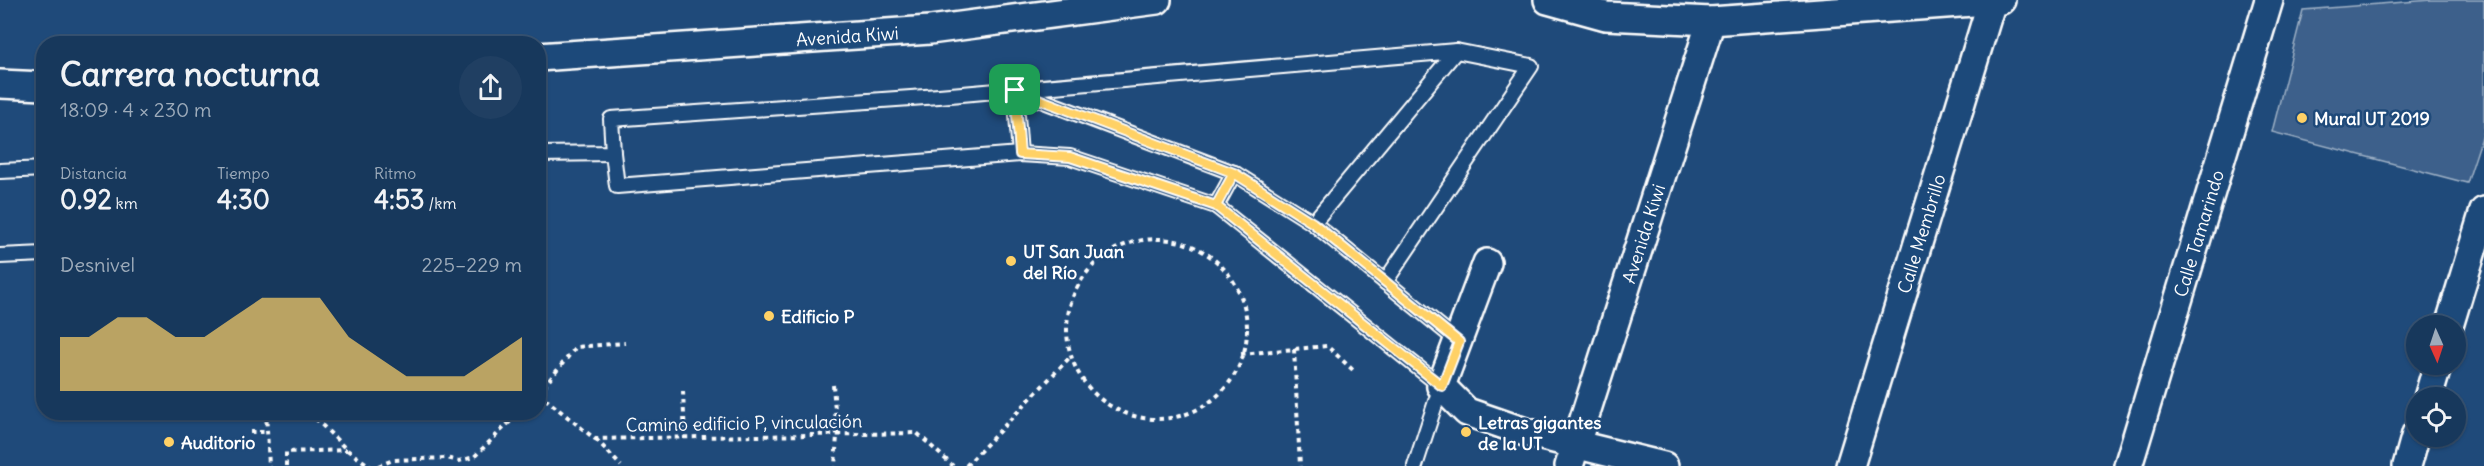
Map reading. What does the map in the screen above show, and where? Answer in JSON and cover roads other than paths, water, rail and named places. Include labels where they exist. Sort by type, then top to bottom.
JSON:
[{"type":"street","name":"Avenida Kiwi","points":[[546,56],[930,30],[1157,0]]},
{"type":"street","points":[[1548,0],[1606,16],[1711,21],[2001,0]]},
{"type":"street","name":"Calle Tamarindo","points":[[2128,466],[2270,0]]},
{"type":"street","name":"Calle Membrillo","points":[[1850,466],[1992,1]]},
{"type":"street","name":"Avenida Kiwi","points":[[1573,455],[1711,21]]},
{"type":"street","points":[[0,84],[36,86]]},
{"type":"street","points":[[2453,315],[2484,212]]},
{"type":"street","points":[[1486,263],[1442,386],[1467,412],[1525,432],[1573,455],[1664,466]]},
{"type":"street","points":[[2407,466],[2412,447]]},
{"type":"lane","points":[[1313,223],[1456,51]]},
{"type":"lane","points":[[1384,282],[1530,66],[1456,51],[1015,90],[611,119],[617,186],[1020,154],[1070,157],[1216,206],[1442,386],[1415,466]]},
{"type":"lane","points":[[1015,90],[1020,154]]},
{"type":"lane","points":[[1015,90],[1234,173],[1313,223],[1459,342]]},
{"type":"lane","points":[[546,154],[613,153]]},
{"type":"lane","points":[[0,171],[36,169]]},
{"type":"lane","points":[[1216,206],[1234,173]]},
{"type":"lane","points":[[0,256],[36,254]]},
{"type":"place","name":"Mural UT 2019","points":[[2302,118]]},
{"type":"place","name":"UT San Juan del Río","points":[[1011,261]]},
{"type":"place","name":"Edificio P","points":[[769,316]]},
{"type":"place","name":"Letras gigantes de la UT","points":[[1466,432]]},
{"type":"place","name":"Auditorio","points":[[169,442]]}]
